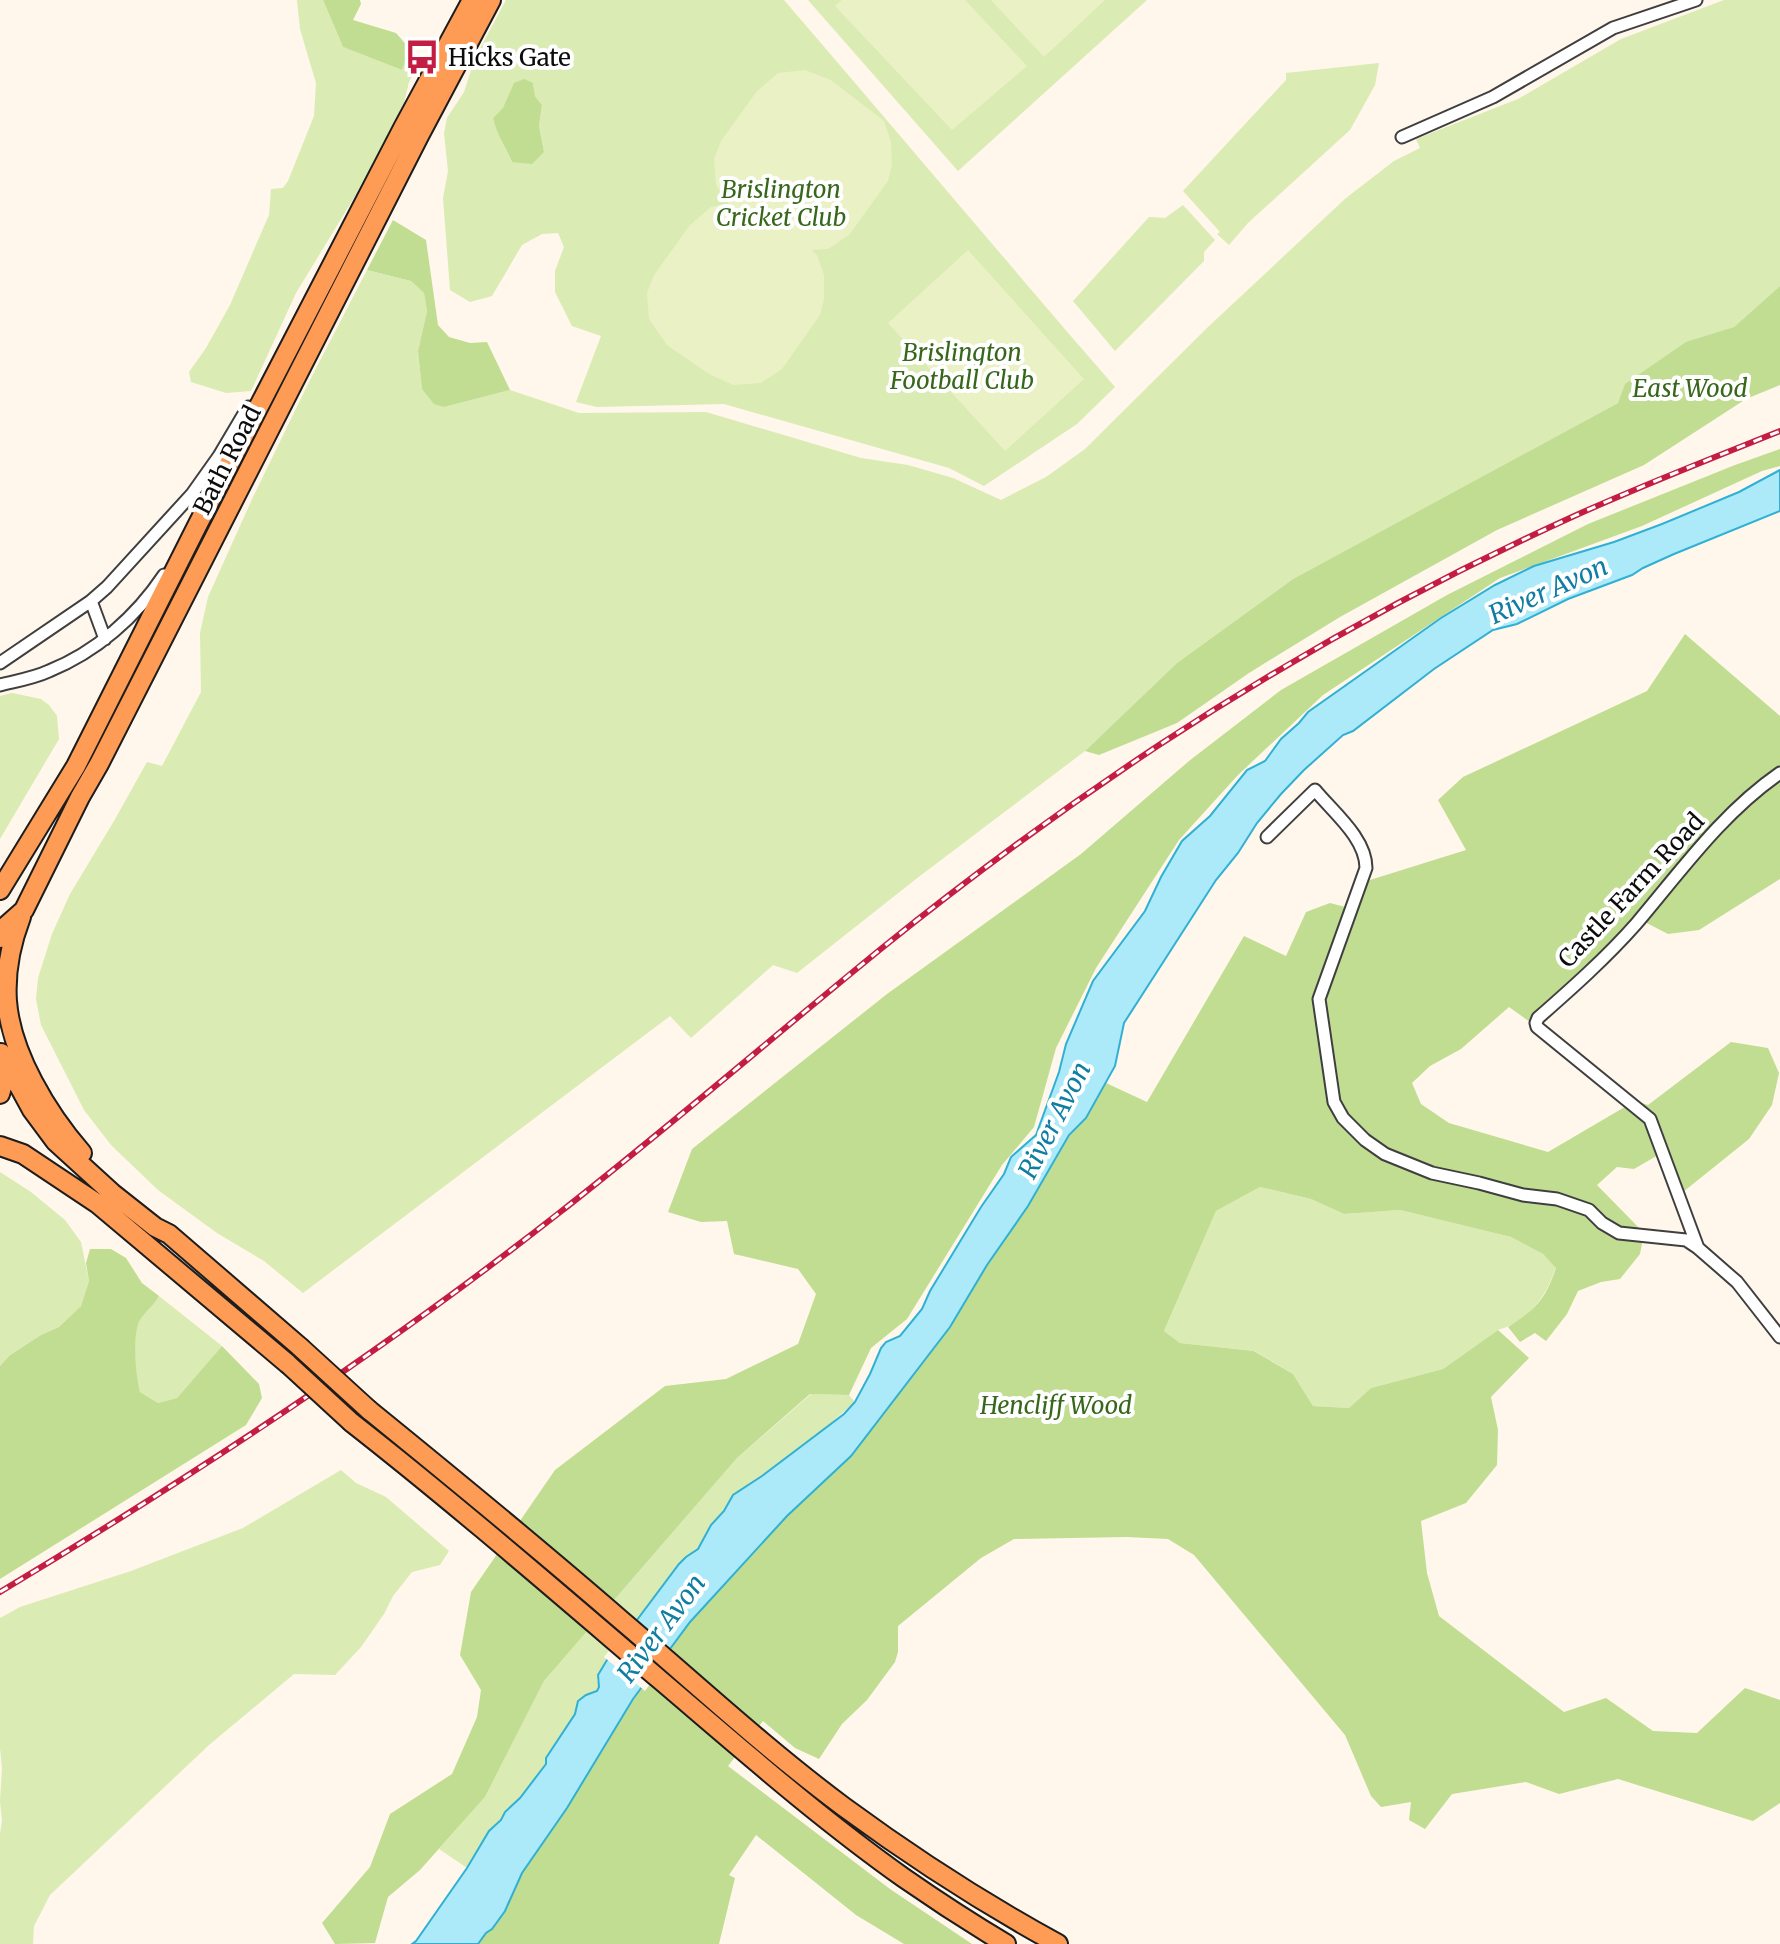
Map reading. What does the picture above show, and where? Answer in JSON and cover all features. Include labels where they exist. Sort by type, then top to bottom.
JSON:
[{"type":"highway","name":"Bath Road","points":[[0,938],[6,926],[24,910],[99,764],[411,132],[472,0]]},
{"type":"highway","name":"Bath Road","points":[[0,890],[76,766],[199,522],[411,132],[491,0]]},
{"type":"highway","points":[[24,910],[8,960],[7,1000],[11,1025],[28,1073],[76,1147],[155,1227]]},
{"type":"highway","points":[[0,1052],[32,1110],[55,1141],[112,1193],[155,1227],[169,1234],[369,1410],[501,1517],[841,1805],[963,1889],[1058,1944]]},
{"type":"highway","points":[[0,1052],[0,1094]]},
{"type":"highway","points":[[0,1146],[23,1154],[98,1204],[288,1364],[351,1422],[434,1487],[828,1821],[902,1877],[1006,1944]]},
{"type":"street","points":[[1402,137],[1493,97],[1613,28],[1696,0]]},
{"type":"street","points":[[0,663],[107,587],[192,494],[248,407]]},
{"type":"street","points":[[0,685],[48,672],[105,639],[136,612],[199,522]]},
{"type":"street","points":[[91,601],[105,639]]},
{"type":"street","name":"Castle Farm Road","points":[[1780,773],[1761,786],[1700,845],[1633,927],[1536,1023],[1537,1027],[1650,1119],[1698,1248],[1737,1282],[1780,1337]]},
{"type":"street","points":[[1267,837],[1315,790],[1357,839],[1366,858],[1366,868],[1319,999],[1334,1102],[1343,1118],[1365,1140],[1385,1154],[1432,1173],[1523,1195],[1557,1199],[1589,1210],[1602,1223],[1619,1233],[1686,1240],[1698,1248]]},
{"type":"green space","points":[[297,0],[323,0],[343,47],[402,70],[410,49],[421,59],[409,82],[404,103],[355,196],[296,293],[251,391],[226,393],[191,382],[189,372],[230,305],[269,215],[271,189],[283,188],[288,181],[314,116],[316,83],[300,29]]},
{"type":"green space","points":[[323,0],[360,0],[353,20],[396,33],[410,49],[402,70],[343,47]]},
{"type":"green space","points":[[506,0],[784,0],[1115,387],[1077,424],[984,486],[949,468],[724,404],[597,407],[576,402],[601,336],[572,326],[555,292],[555,271],[564,247],[558,233],[542,234],[522,245],[492,296],[470,302],[450,290],[443,198],[448,171],[444,133],[447,118],[464,92],[475,58]],"holes":[[[533,83],[535,96],[542,105],[539,126],[544,152],[512,162],[493,118]]]},
{"type":"green space","points":[[808,0],[1147,0],[958,171]]},
{"type":"green space","points":[[842,0],[965,0],[1027,66],[952,130],[835,6]]},
{"type":"green space","points":[[991,0],[1105,0],[1044,57]]},
{"type":"green space","points":[[1724,0],[1780,0],[1780,286],[1734,327],[1686,343],[1618,403],[1293,579],[1177,663],[1085,751],[797,973],[773,965],[691,1038],[670,1016],[303,1293],[264,1261],[217,1233],[158,1190],[111,1145],[84,1110],[41,1025],[36,999],[38,978],[52,934],[70,894],[147,762],[162,766],[201,692],[200,633],[208,597],[253,497],[367,270],[411,281],[424,293],[427,311],[418,351],[422,389],[444,407],[510,390],[579,413],[706,412],[861,458],[908,465],[953,478],[1001,500],[1046,477],[1085,449],[1208,327],[1346,198],[1394,161],[1420,148],[1416,139],[1518,99],[1621,39]]},
{"type":"green space","points":[[1379,63],[1375,85],[1350,130],[1248,223],[1229,245],[1183,191],[1286,80],[1286,73]]},
{"type":"green space","name":"Brislington Cricket Club","points":[[805,70],[831,80],[884,121],[891,142],[892,165],[888,181],[849,235],[828,249],[811,250],[817,255],[824,275],[824,299],[820,315],[782,369],[761,383],[733,385],[709,374],[667,345],[649,319],[647,293],[654,275],[690,225],[711,207],[729,204],[716,185],[714,159],[721,141],[757,91],[778,73]]},
{"type":"green space","points":[[524,79],[533,83],[535,96],[542,105],[539,126],[544,152],[532,164],[512,162],[493,118],[503,108],[514,83]]},
{"type":"green space","points":[[1183,205],[1215,240],[1204,252],[1204,261],[1115,351],[1073,301],[1149,217],[1165,218]]},
{"type":"green space","points":[[393,220],[426,240],[438,325],[449,337],[470,343],[487,342],[510,390],[444,407],[434,404],[422,389],[418,351],[427,311],[424,293],[411,281],[367,270]]},
{"type":"green space","name":"Brislington Football Club","points":[[968,250],[1084,379],[1005,451],[888,323]]},
{"type":"green space","name":"East Wood","points":[[1780,286],[1780,385],[1746,399],[1644,465],[1497,530],[1340,617],[1249,673],[1177,723],[1099,755],[1085,751],[1177,663],[1293,579],[1618,403],[1625,384],[1686,342],[1734,327]]},
{"type":"green space","points":[[1780,449],[1780,466],[1762,471],[1642,526],[1500,578],[1323,695],[1238,775],[1179,840],[1096,968],[1056,1048],[1034,1127],[1002,1165],[907,1319],[871,1348],[849,1395],[810,1394],[737,1458],[544,1681],[485,1797],[420,1870],[388,1897],[375,1943],[335,1944],[322,1923],[370,1867],[390,1814],[452,1774],[477,1717],[481,1690],[460,1655],[471,1592],[555,1470],[665,1386],[726,1379],[798,1344],[816,1294],[798,1269],[734,1254],[727,1221],[701,1222],[668,1212],[692,1149],[887,994],[1081,854],[1189,761],[1281,690],[1447,595],[1588,524]]},
{"type":"green space","name":"Hencliff Wood","points":[[1685,634],[1780,716],[1780,879],[1699,930],[1668,934],[1637,918],[1530,1022],[1509,1007],[1461,1049],[1430,1066],[1412,1083],[1421,1104],[1449,1123],[1548,1152],[1635,1101],[1648,1105],[1731,1042],[1768,1048],[1779,1073],[1772,1105],[1749,1139],[1683,1192],[1665,1151],[1634,1169],[1617,1167],[1597,1185],[1644,1233],[1640,1254],[1620,1279],[1578,1291],[1567,1314],[1546,1341],[1535,1333],[1520,1342],[1508,1327],[1533,1309],[1548,1288],[1556,1268],[1543,1254],[1511,1237],[1400,1210],[1344,1214],[1311,1199],[1260,1187],[1216,1211],[1164,1331],[1180,1343],[1254,1351],[1293,1374],[1313,1406],[1349,1408],[1371,1388],[1443,1369],[1498,1330],[1529,1358],[1491,1397],[1498,1430],[1497,1465],[1466,1503],[1421,1521],[1427,1573],[1439,1616],[1564,1712],[1606,1698],[1653,1731],[1697,1733],[1745,1688],[1780,1700],[1780,1803],[1753,1821],[1618,1779],[1559,1794],[1526,1782],[1452,1794],[1425,1829],[1409,1820],[1411,1802],[1381,1807],[1371,1796],[1345,1735],[1194,1555],[1168,1539],[1014,1539],[981,1558],[898,1626],[895,1662],[867,1700],[842,1724],[819,1759],[795,1748],[763,1721],[728,1766],[890,1889],[972,1944],[904,1944],[856,1915],[756,1835],[729,1875],[735,1878],[719,1944],[478,1944],[505,1911],[522,1873],[567,1808],[633,1699],[690,1622],[787,1516],[851,1456],[888,1408],[950,1327],[987,1265],[1028,1206],[1069,1135],[1086,1118],[1106,1083],[1147,1102],[1244,936],[1286,956],[1306,912],[1330,903],[1353,909],[1370,880],[1466,850],[1438,800],[1463,777],[1647,691]]},
{"type":"green space","points":[[12,693],[41,699],[49,705],[57,716],[59,739],[0,839],[0,696]]},
{"type":"green space","points":[[0,1172],[65,1220],[81,1242],[89,1281],[81,1306],[59,1327],[10,1355],[0,1366]]},
{"type":"green space","points":[[1260,1187],[1311,1199],[1344,1214],[1400,1210],[1511,1237],[1543,1254],[1556,1267],[1541,1298],[1527,1314],[1498,1330],[1443,1369],[1371,1388],[1349,1408],[1313,1406],[1293,1374],[1255,1351],[1180,1343],[1164,1331],[1216,1211]]},
{"type":"green space","points":[[90,1249],[111,1249],[126,1258],[142,1283],[159,1296],[141,1318],[137,1329],[135,1357],[140,1392],[158,1403],[177,1398],[222,1346],[259,1384],[262,1398],[246,1425],[0,1579],[0,1366],[10,1355],[59,1327],[81,1306],[89,1281],[86,1263]]},
{"type":"green space","points":[[159,1296],[222,1346],[177,1398],[158,1403],[140,1392],[135,1347],[139,1322]]},
{"type":"green space","points":[[811,1394],[849,1395],[855,1402],[817,1435],[733,1495],[698,1549],[679,1564],[607,1660],[597,1680],[599,1687],[578,1701],[575,1714],[546,1758],[546,1764],[489,1831],[467,1868],[439,1849],[485,1797],[544,1681],[737,1458]]},
{"type":"green space","points":[[341,1470],[356,1483],[386,1497],[449,1551],[440,1565],[412,1572],[361,1647],[335,1675],[294,1674],[209,1745],[50,1895],[34,1926],[33,1944],[0,1944],[0,1618],[20,1607],[131,1571],[243,1528]]},
{"type":"water","name":"River Avon","points":[[1780,470],[1780,511],[1568,599],[1517,624],[1493,630],[1434,669],[1353,731],[1343,735],[1281,794],[1216,880],[1124,1023],[1115,1066],[1086,1118],[1069,1135],[1028,1206],[987,1265],[950,1327],[851,1456],[787,1516],[690,1622],[633,1699],[567,1808],[522,1873],[505,1911],[492,1929],[478,1944],[412,1944],[467,1868],[489,1831],[546,1764],[546,1758],[575,1714],[578,1701],[597,1691],[598,1675],[607,1660],[679,1564],[698,1549],[733,1495],[844,1414],[855,1402],[881,1348],[886,1342],[900,1336],[922,1309],[981,1207],[1004,1174],[1011,1157],[1036,1135],[1066,1044],[1093,981],[1145,911],[1182,841],[1210,816],[1247,770],[1265,761],[1281,739],[1308,712],[1441,618],[1495,585],[1534,566],[1662,524],[1739,492]]},
{"type":"pier","points":[[635,1618],[674,1651],[645,1691],[604,1657]]},
{"type":"railway","points":[[0,1592],[215,1458],[424,1315],[600,1181],[949,895],[1159,745],[1310,652],[1466,568],[1598,506],[1780,431]]},
{"type":"place","name":"Hicks Gate","points":[[422,57]]}]
